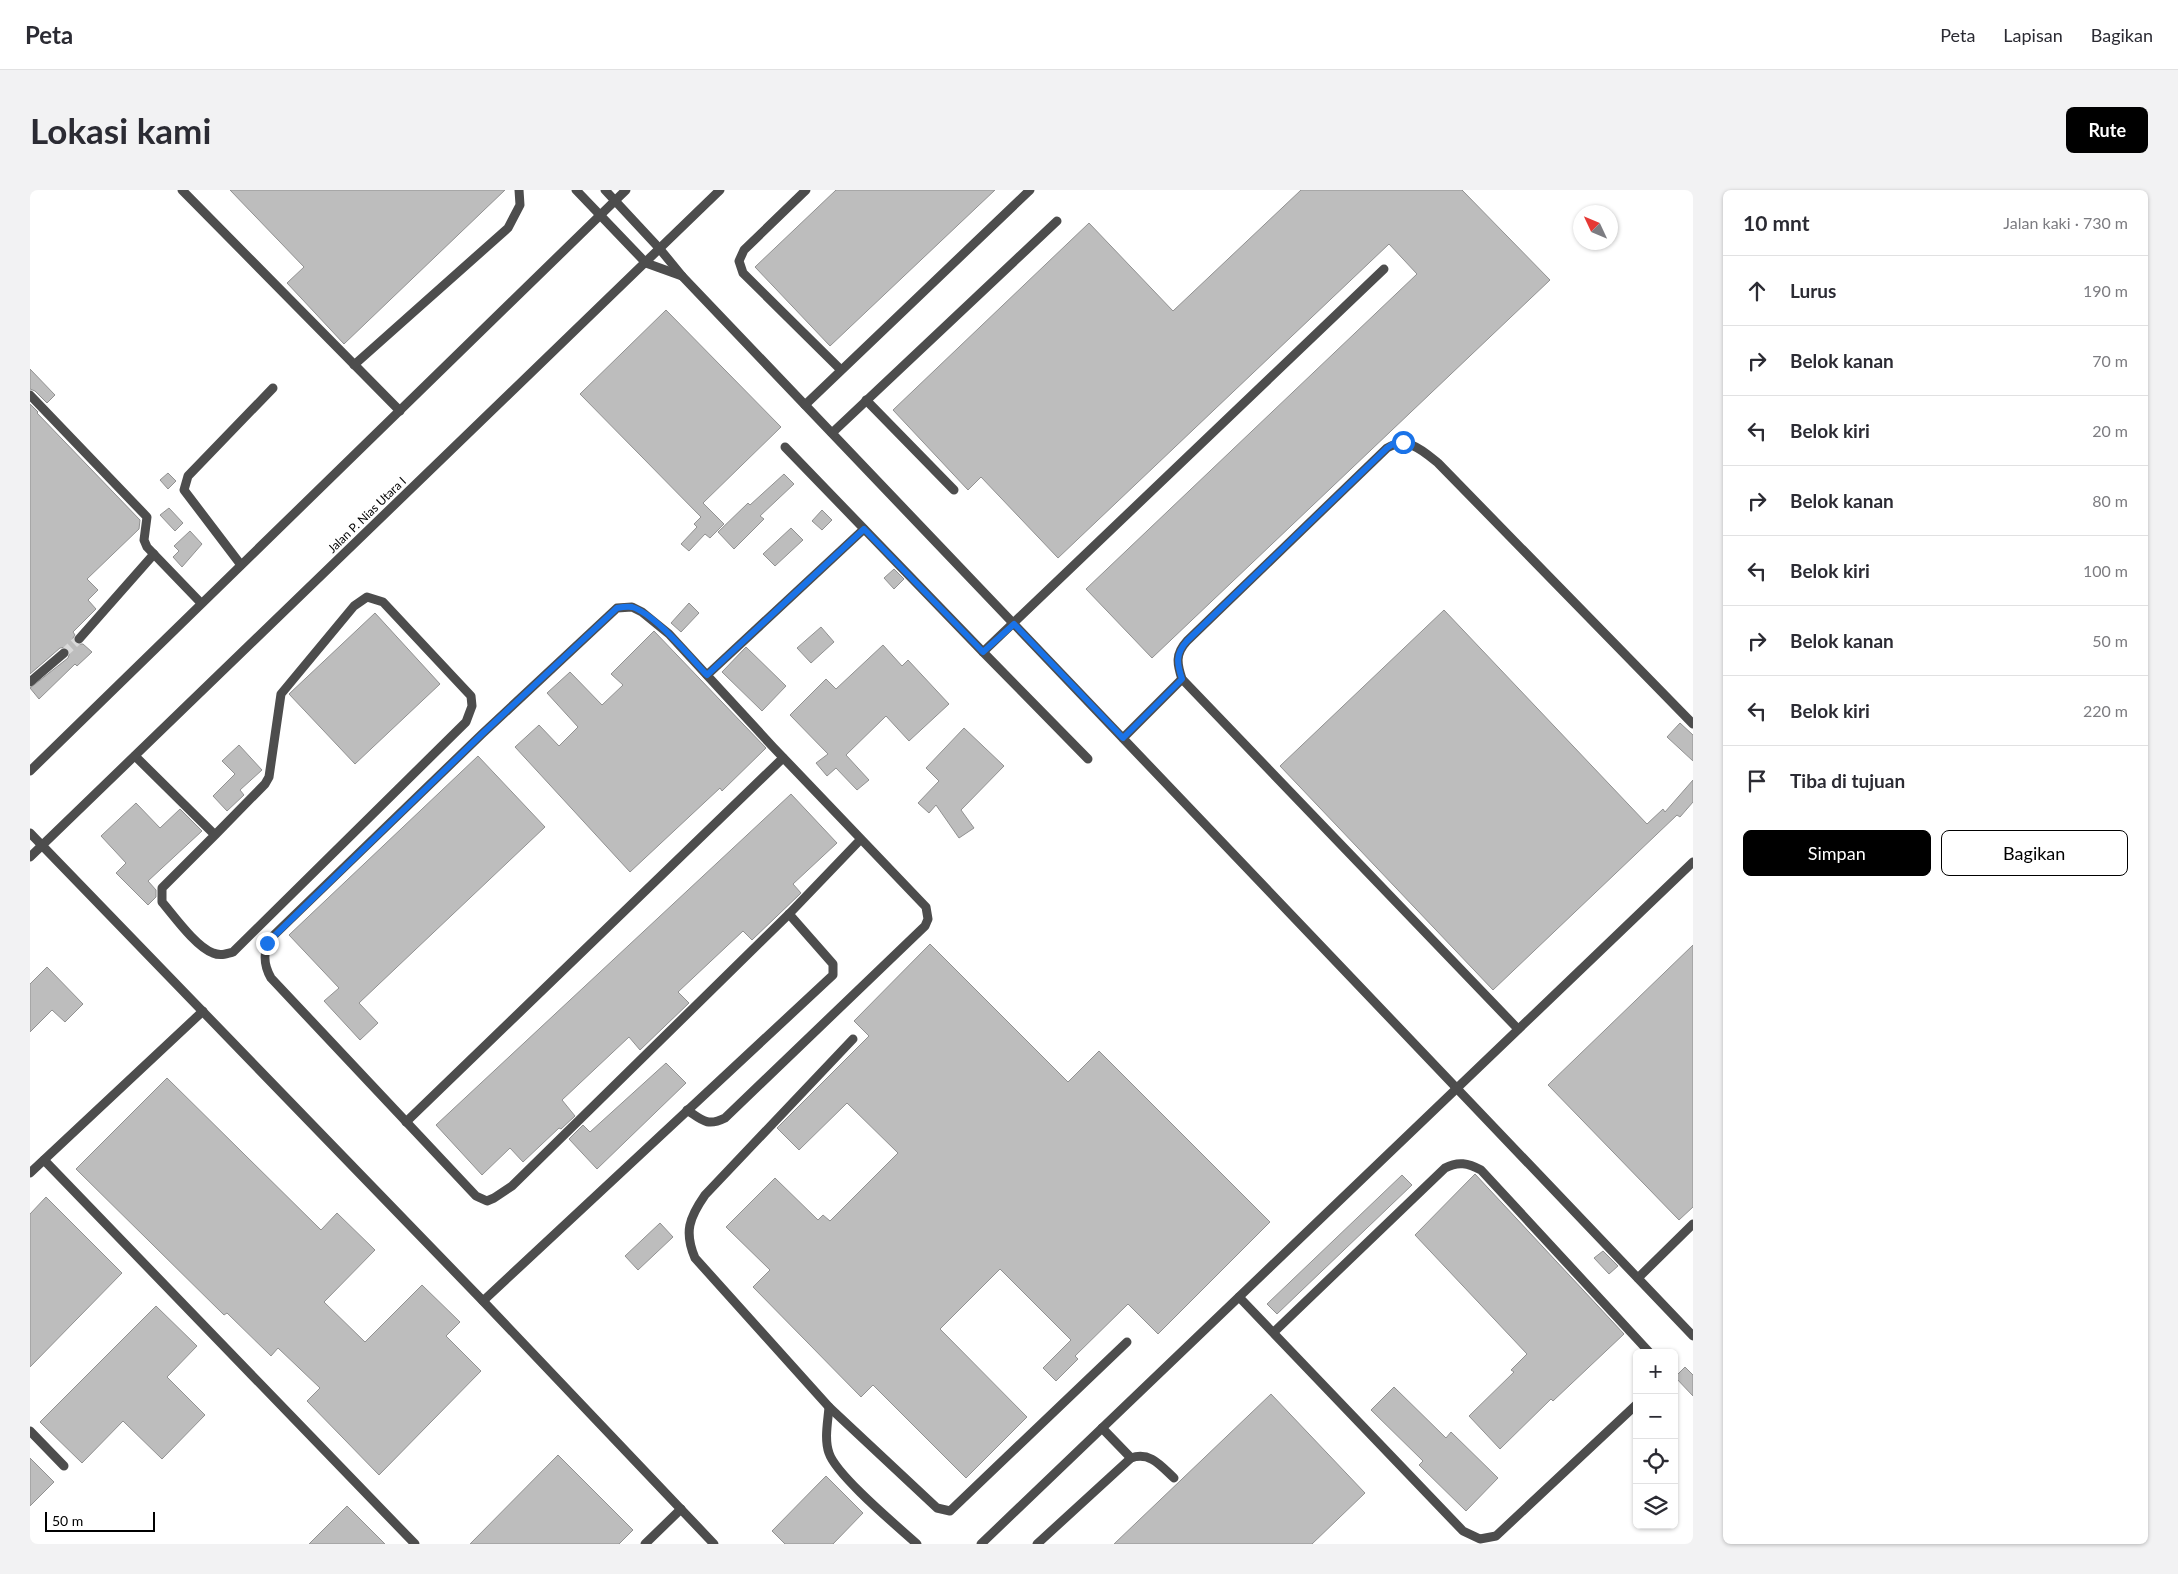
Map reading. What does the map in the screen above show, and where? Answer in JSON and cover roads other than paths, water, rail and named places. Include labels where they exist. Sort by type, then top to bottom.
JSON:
[{"type":"street","points":[[182,190],[400,411]]},
{"type":"street","points":[[354,365],[508,228],[520,205],[519,190]]},
{"type":"street","points":[[576,190],[646,263],[682,276]]},
{"type":"street","points":[[605,190],[659,248],[682,276],[1693,1336]]},
{"type":"street","points":[[30,771],[200,602],[241,565],[626,190]]},
{"type":"street","name":"Jalan P. Nias Utara I","points":[[30,857],[720,190]]},
{"type":"street","points":[[806,190],[744,250],[739,261],[743,272],[840,369]]},
{"type":"street","points":[[805,405],[840,369],[1030,190]]},
{"type":"street","points":[[832,433],[1057,221]]},
{"type":"street","points":[[983,652],[1384,269]]},
{"type":"street","points":[[241,565],[184,490],[188,476],[273,388]]},
{"type":"street","points":[[30,396],[147,517],[144,540],[154,554],[200,602]]},
{"type":"street","points":[[866,400],[954,490]]},
{"type":"street","points":[[1518,1030],[1182,679],[1177,665],[1178,657],[1187,641],[1387,448],[1394,443],[1403,442],[1419,448],[1438,463],[1693,724]]},
{"type":"street","points":[[785,447],[1088,759]]},
{"type":"street","points":[[707,675],[864,529]]},
{"type":"street","points":[[79,639],[154,554]]},
{"type":"street","points":[[367,598],[383,602],[471,696],[472,706],[466,722],[233,952],[224,954],[215,954],[201,946],[162,902],[162,888],[215,835],[265,784],[269,777],[281,694],[354,606],[367,598]]},
{"type":"street","points":[[687,1110],[706,1122],[716,1123],[725,1118],[925,926],[928,919],[926,907],[861,839],[783,758],[669,634],[642,612],[632,607],[617,608],[482,734],[267,943],[265,963],[270,978],[476,1196],[482,1200],[494,1198],[512,1186],[789,914],[861,839]]},
{"type":"street","points":[[30,682],[64,652]]},
{"type":"street","points":[[1123,738],[1182,679]]},
{"type":"street","points":[[135,756],[215,835]]},
{"type":"street","points":[[406,1122],[783,758]]},
{"type":"street","points":[[30,833],[483,1301],[714,1544]]},
{"type":"street","points":[[980,1544],[1693,862]]},
{"type":"street","points":[[483,1301],[833,975],[833,964],[789,914]]},
{"type":"street","points":[[30,1173],[203,1010]]},
{"type":"street","points":[[852,1039],[705,1195],[698,1205],[688,1228],[689,1243],[695,1258],[829,1407],[930,1502],[942,1511],[950,1511],[1127,1342]]},
{"type":"street","points":[[44,1160],[415,1544]]},
{"type":"street","points":[[1274,1332],[1445,1168],[1459,1163],[1471,1164],[1481,1170],[1646,1349]]},
{"type":"street","points":[[1638,1278],[1693,1224]]},
{"type":"street","points":[[1239,1296],[1462,1531],[1480,1540],[1496,1536],[1633,1408]]},
{"type":"street","points":[[829,1407],[827,1443],[833,1461],[856,1488],[917,1544]]},
{"type":"street","points":[[1102,1428],[1131,1458]]},
{"type":"street","points":[[30,1431],[64,1466]]},
{"type":"street","points":[[1037,1544],[1131,1458],[1142,1456],[1151,1458],[1174,1478]]},
{"type":"street","points":[[645,1544],[681,1509]]},
{"type":"tunnel","points":[[64,653],[79,639]]}]
